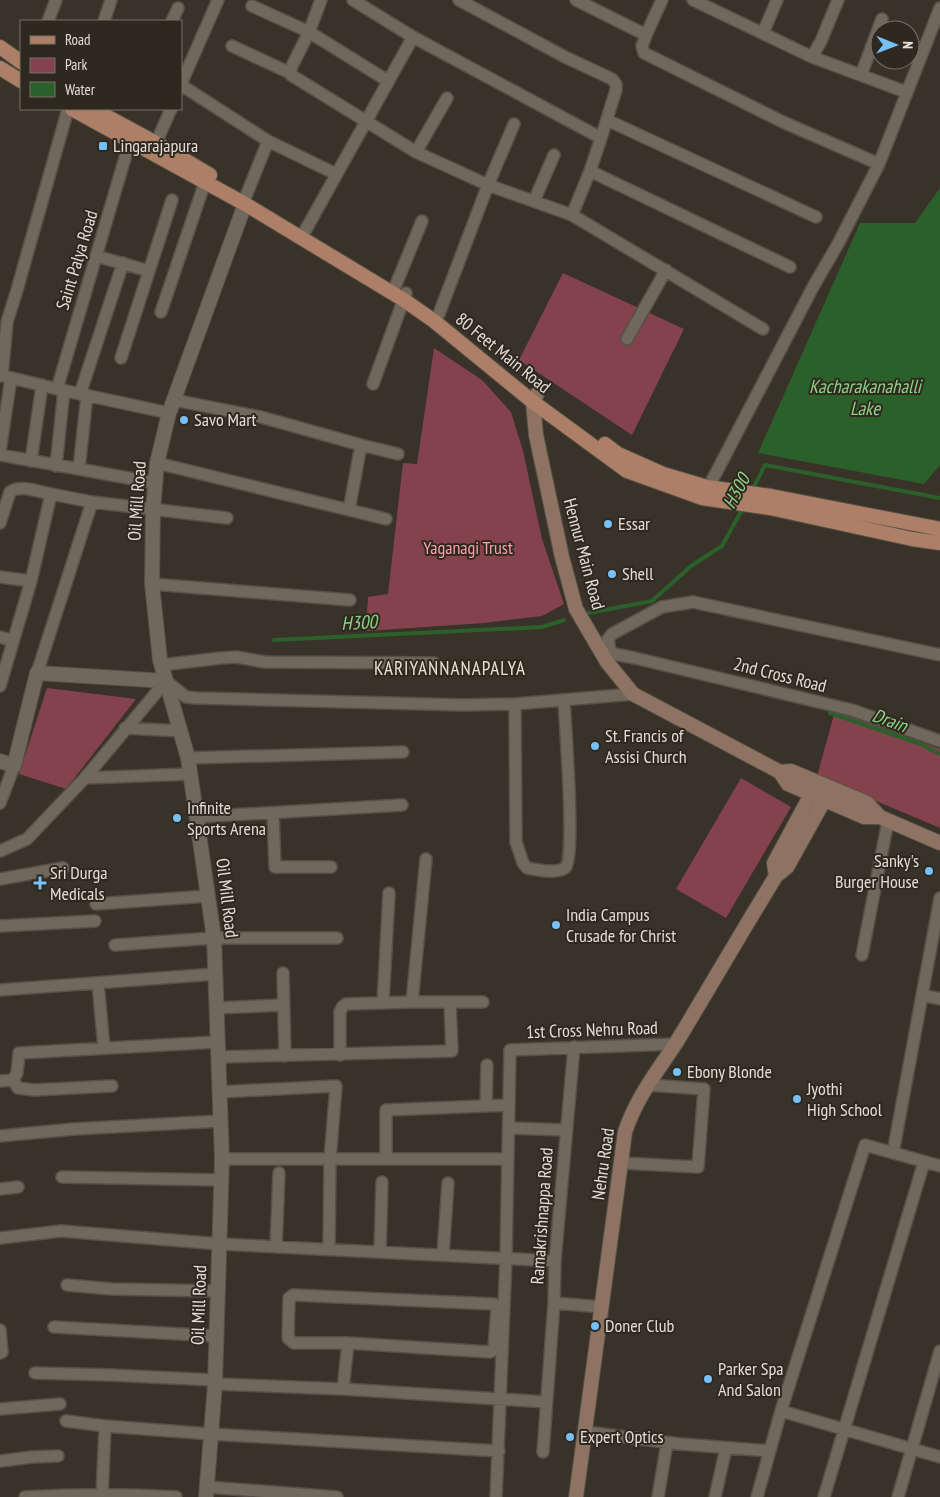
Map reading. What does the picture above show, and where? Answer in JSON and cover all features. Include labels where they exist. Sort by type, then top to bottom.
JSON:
[{"type":"main road","points":[[0,47],[20,61]]},
{"type":"main road","points":[[0,68],[20,80]]},
{"type":"main road","name":"80 Feet Main Road","points":[[74,110],[204,182],[305,230],[437,318],[535,398],[618,454],[706,493],[940,529]]},
{"type":"main road","name":"80 Feet Main Road","points":[[95,110],[156,143],[245,200],[402,293]]},
{"type":"main road","name":"Hennur Main Road","points":[[535,398],[536,435],[576,610],[608,654],[633,694],[780,772],[791,771],[815,788],[828,794],[867,803],[884,819],[940,843]]},
{"type":"main road","name":"80 Feet Main Road","points":[[771,502],[912,539],[940,543]]},
{"type":"main road","name":"Nehru Road","points":[[776,876],[774,863],[815,788]]},
{"type":"main road","name":"Nehru Road","points":[[576,1497],[625,1132],[630,1117],[647,1085],[675,1044],[776,876],[787,867],[828,794]]},
{"type":"street","points":[[49,20],[56,0]]},
{"type":"street","points":[[104,20],[111,0]]},
{"type":"street","points":[[218,0],[182,79],[268,141],[336,174]]},
{"type":"street","points":[[290,73],[290,68],[309,32],[321,0]]},
{"type":"street","points":[[353,0],[413,37],[600,138]]},
{"type":"street","points":[[459,0],[565,57],[612,79],[616,84],[616,90],[590,170],[572,215]]},
{"type":"street","points":[[576,0],[646,35]]},
{"type":"street","points":[[662,0],[642,46],[644,53],[783,122],[879,164]]},
{"type":"street","points":[[693,0],[717,5],[763,33],[812,57],[906,92]]},
{"type":"street","points":[[763,33],[777,0]]},
{"type":"street","points":[[812,57],[821,41],[838,0]]},
{"type":"street","points":[[252,6],[309,32],[388,81]]},
{"type":"street","points":[[172,20],[178,8]]},
{"type":"street","points":[[706,493],[812,287],[839,242],[879,164],[906,92],[935,34],[940,8]]},
{"type":"street","points":[[862,76],[882,19]]},
{"type":"street","points":[[305,230],[413,37]]},
{"type":"street","points":[[232,46],[290,73],[416,152],[488,185],[572,215],[764,329]]},
{"type":"street","points":[[416,152],[447,98]]},
{"type":"street","points":[[68,110],[7,322],[0,453],[56,466],[155,483]]},
{"type":"street","points":[[156,143],[171,110]]},
{"type":"street","points":[[606,120],[816,217]]},
{"type":"street","points":[[437,318],[488,185],[514,124]]},
{"type":"street","name":"Saint Palya Road","points":[[56,466],[60,390],[96,256],[130,141]]},
{"type":"street","points":[[245,200],[268,141]]},
{"type":"street","points":[[534,201],[554,156]]},
{"type":"street","points":[[590,170],[790,267]]},
{"type":"street","points":[[161,312],[204,182]]},
{"type":"street","points":[[121,358],[172,200]]},
{"type":"street","name":"Oil Mill Road","points":[[206,1492],[215,1382],[222,1159],[214,938],[188,758],[161,665],[152,584],[153,510],[157,463],[172,406],[245,200]]},
{"type":"street","points":[[373,384],[402,293],[422,221]]},
{"type":"street","points":[[96,256],[148,271]]},
{"type":"street","points":[[79,469],[84,394],[122,264]]},
{"type":"street","points":[[627,339],[666,270]]},
{"type":"street","points":[[4,376],[84,394],[260,417],[398,454]]},
{"type":"street","points":[[31,461],[42,385]]},
{"type":"street","points":[[349,510],[361,445]]},
{"type":"street","points":[[157,463],[386,518]]},
{"type":"street","points":[[0,522],[10,492],[18,488],[92,502],[227,518]]},
{"type":"street","points":[[0,686],[31,581],[51,494]]},
{"type":"street","points":[[0,803],[14,766],[38,673],[92,502]]},
{"type":"street","points":[[0,577],[31,581]]},
{"type":"street","points":[[152,584],[350,600]]},
{"type":"street","points":[[608,654],[608,640],[612,634],[662,607],[693,602],[940,655]]},
{"type":"street","points":[[0,637],[13,641]]},
{"type":"street","name":"2nd Cross Road","points":[[608,654],[635,658],[852,710],[940,741]]},
{"type":"street","points":[[161,665],[236,657],[265,662],[434,663]]},
{"type":"street","points":[[38,673],[166,681],[186,697],[197,698],[462,705],[515,704],[633,694]]},
{"type":"street","points":[[0,851],[26,839],[85,778],[166,681]]},
{"type":"street","points":[[515,704],[516,842],[523,863],[528,868],[553,870],[567,866],[570,848],[564,700]]},
{"type":"street","points":[[126,728],[181,731]]},
{"type":"street","points":[[188,758],[403,752]]},
{"type":"street","points":[[0,761],[14,766]]},
{"type":"street","points":[[85,778],[191,774]]},
{"type":"street","points":[[197,817],[402,805]]},
{"type":"street","points":[[273,813],[275,867],[331,867]]},
{"type":"street","points":[[862,955],[884,819]]},
{"type":"street","points":[[412,1002],[426,859]]},
{"type":"street","points":[[0,879],[64,868]]},
{"type":"street","points":[[383,1003],[389,893]]},
{"type":"street","points":[[96,904],[208,896]]},
{"type":"street","points":[[893,1153],[940,898]]},
{"type":"street","points":[[0,926],[95,921]]},
{"type":"street","points":[[115,945],[214,938],[337,938]]},
{"type":"street","points":[[282,973],[285,1056]]},
{"type":"street","points":[[0,990],[215,974]]},
{"type":"street","points":[[98,983],[104,1048]]},
{"type":"street","points":[[922,995],[940,999]]},
{"type":"street","points":[[340,1054],[340,1012],[343,1006],[412,1002],[483,1002]]},
{"type":"street","points":[[218,1058],[452,1051],[450,1002]]},
{"type":"street","points":[[216,1008],[283,1005]]},
{"type":"street","points":[[13,1080],[19,1053],[217,1042]]},
{"type":"street","name":"1st Cross Nehru Road","points":[[509,1105],[510,1050],[675,1044]]},
{"type":"street","name":"Ramakrishnappa Road","points":[[543,1452],[554,1303],[555,1261],[574,1047]]},
{"type":"street","points":[[486,1106],[487,1065]]},
{"type":"street","points":[[0,1081],[13,1080]]},
{"type":"street","points":[[13,1080],[18,1088],[34,1090],[112,1086]]},
{"type":"street","points":[[621,1163],[698,1168],[704,1089],[647,1085]]},
{"type":"street","points":[[219,1092],[336,1086],[330,1159],[329,1249]]},
{"type":"street","points":[[386,1159],[386,1110],[509,1105],[506,1258],[496,1497]]},
{"type":"street","points":[[0,1136],[74,1129],[220,1121]]},
{"type":"street","name":"Ramakrishnappa Road","points":[[509,1128],[566,1130]]},
{"type":"street","points":[[756,1497],[781,1411],[865,1145],[940,1166]]},
{"type":"street","points":[[222,1159],[508,1159]]},
{"type":"street","points":[[824,1497],[924,1162]]},
{"type":"street","points":[[276,1247],[279,1173]]},
{"type":"street","points":[[62,1177],[221,1180]]},
{"type":"street","points":[[380,1252],[382,1182]]},
{"type":"street","points":[[443,1255],[448,1183]]},
{"type":"street","points":[[0,1189],[18,1187]]},
{"type":"street","points":[[0,1238],[61,1231],[220,1244],[555,1261]]},
{"type":"street","points":[[68,1285],[112,1289],[218,1291]]},
{"type":"street","points":[[293,1295],[494,1304],[497,1308],[494,1350],[492,1352],[348,1343],[294,1343],[289,1340],[289,1298],[293,1295]]},
{"type":"street","name":"Ramakrishnappa Road","points":[[554,1303],[602,1307]]},
{"type":"street","points":[[54,1327],[217,1336]]},
{"type":"street","points":[[0,1330],[2,1352],[0,1353]]},
{"type":"street","points":[[343,1389],[348,1343]]},
{"type":"street","points":[[898,1497],[940,1351]]},
{"type":"street","points":[[35,1373],[110,1375],[546,1402]]},
{"type":"street","points":[[0,1409],[60,1404]]},
{"type":"street","points":[[781,1411],[940,1457]]},
{"type":"street","points":[[66,1421],[211,1434],[499,1451]]},
{"type":"street","points":[[102,1496],[105,1426]]},
{"type":"street","points":[[586,1432],[667,1442],[770,1451]]},
{"type":"street","points":[[658,1497],[667,1442]]},
{"type":"street","points":[[715,1497],[726,1448]]},
{"type":"street","points":[[0,1461],[32,1456],[58,1456]]},
{"type":"street","points":[[206,1492],[337,1497]]},
{"type":"street","points":[[25,1497],[132,1494],[176,1497]]},
{"type":"green space","points":[[563,273],[684,329],[632,435],[519,360]]},
{"type":"green space","name":"Yaganagi Trust","points":[[434,348],[482,380],[511,412],[523,451],[542,539],[564,604],[542,616],[484,623],[366,631],[368,597],[388,594],[403,463],[417,464]]},
{"type":"green space","points":[[47,688],[136,699],[66,789],[19,774]]},
{"type":"green space","points":[[835,711],[940,749],[940,828],[817,776]]},
{"type":"green space","points":[[741,778],[791,807],[726,918],[676,889]]},
{"type":"water","name":"Kacharakanahalli Lake","points":[[940,188],[940,465],[924,484],[758,453],[860,223],[915,223]]},
{"type":"waterway","name":"H300","points":[[752,491],[765,465],[940,498]]},
{"type":"waterway","name":"H300","points":[[583,614],[652,601],[691,566],[722,546],[743,508]]},
{"type":"waterway","name":"H300","points":[[274,640],[542,627],[564,620]]},
{"type":"waterway","name":"Drain","points":[[830,713],[918,743],[940,754]]},
{"type":"place","name":"Lingarajapura","points":[[103,146]]},
{"type":"place","name":"Savo Mart","points":[[184,420]]},
{"type":"place","name":"Essar","points":[[608,524]]},
{"type":"place","name":"Shell","points":[[612,574]]},
{"type":"place","name":"St. Francis of Assisi Church","points":[[595,746]]},
{"type":"place","name":"Infinite Sports Arena","points":[[177,818]]},
{"type":"place","name":"Sanky's Burger House","points":[[929,871]]},
{"type":"place","name":"Sri Durga Medicals","points":[[40,883]]},
{"type":"place","name":"India Campus Crusade for Christ","points":[[556,925]]},
{"type":"place","name":"Ebony Blonde","points":[[677,1072]]},
{"type":"place","name":"Jyothi High School","points":[[797,1099]]},
{"type":"place","name":"Doner Club","points":[[595,1326]]},
{"type":"place","name":"Parker Spa And Salon","points":[[708,1379]]},
{"type":"place","name":"Expert Optics","points":[[570,1437]]},
{"type":"district","name":"KARIYANNANAPALYA","points":[[450,668]]}]
